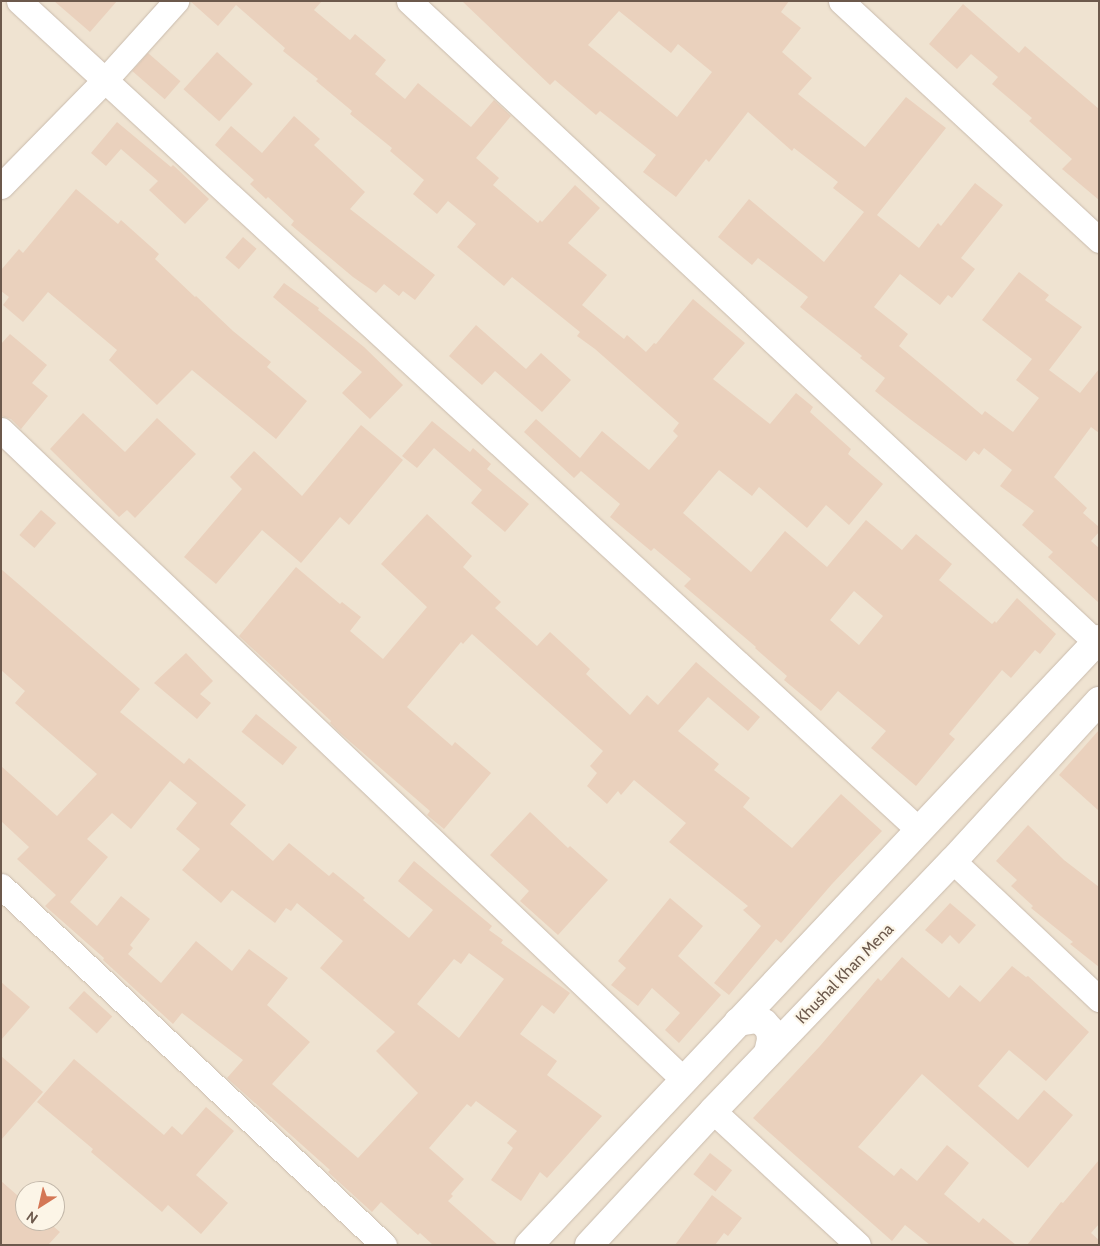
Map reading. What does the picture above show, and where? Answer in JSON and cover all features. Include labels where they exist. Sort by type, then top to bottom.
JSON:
[{"type":"street","points":[[19,1],[919,830]]},
{"type":"street","points":[[1,186],[104,81],[176,1]]},
{"type":"street","points":[[409,1],[1098,640],[683,1079],[529,1245]]},
{"type":"street","points":[[841,1],[1099,240]]},
{"type":"street","points":[[1,430],[683,1079]]},
{"type":"street","name":"Khushal Khan Mena","points":[[589,1245],[713,1111],[953,861],[1099,701]]},
{"type":"street","points":[[953,861],[1099,999]]},
{"type":"street","points":[[1,886],[384,1245]]},
{"type":"street","points":[[841,914],[835,938],[839,949],[850,953],[877,942]]},
{"type":"street","points":[[738,1022],[757,1019],[764,1023],[770,1030],[771,1040],[768,1053]]},
{"type":"street","points":[[713,1111],[858,1245]]},
{"type":"shaded area","points":[[1,1],[1099,1],[1099,1245],[1,1245]]},
{"type":"building","points":[[54,1],[117,1],[90,32]]},
{"type":"building","points":[[190,1],[322,1],[314,10],[350,40],[355,34],[386,60],[375,74],[405,99],[418,83],[471,127],[494,100],[511,116],[476,158],[499,178],[493,185],[538,223],[540,220],[542,222],[575,185],[600,208],[568,243],[607,275],[582,305],[624,339],[627,335],[646,352],[654,343],[656,344],[693,299],[745,343],[713,379],[770,424],[796,393],[813,407],[810,412],[851,449],[848,454],[883,484],[849,525],[826,505],[807,528],[759,487],[752,496],[719,470],[683,513],[751,572],[785,531],[827,567],[866,520],[902,550],[916,534],[952,564],[939,580],[992,624],[995,621],[996,623],[1017,598],[1056,634],[1040,654],[1035,650],[1011,678],[1002,670],[949,734],[955,739],[916,786],[871,748],[886,731],[838,691],[821,711],[784,680],[787,676],[756,647],[684,586],[691,579],[654,548],[651,551],[610,517],[620,504],[581,471],[574,478],[524,432],[536,419],[580,458],[602,431],[649,470],[678,436],[673,431],[679,423],[595,349],[577,336],[580,332],[512,277],[504,286],[457,247],[476,224],[448,201],[437,214],[413,194],[424,180],[390,151],[392,148],[350,114],[352,111],[316,81],[318,79],[283,51],[285,48],[236,5],[218,26]],"holes":[[[854,591],[883,616],[859,645],[830,620]]]},
{"type":"building","points":[[462,1],[789,1],[781,12],[801,28],[782,52],[812,78],[798,94],[865,147],[906,97],[946,128],[877,215],[919,248],[938,223],[941,226],[975,183],[1003,205],[961,258],[975,269],[952,298],[948,295],[940,305],[900,274],[874,307],[908,334],[899,346],[982,415],[985,411],[1013,432],[1039,398],[1016,380],[1032,359],[982,320],[1019,272],[1049,295],[1045,300],[1082,327],[1049,370],[1080,393],[1099,369],[1099,433],[1091,427],[1054,477],[1087,508],[1083,513],[1099,527],[1099,532],[1091,541],[1099,548],[1099,603],[1048,557],[1053,552],[1022,525],[1034,511],[1000,486],[1012,470],[984,448],[979,455],[974,451],[966,461],[910,419],[875,391],[885,378],[860,358],[862,356],[800,307],[808,297],[758,258],[752,265],[718,237],[749,199],[824,262],[864,212],[833,188],[838,182],[794,148],[792,151],[748,112],[709,162],[706,159],[676,197],[643,172],[656,155],[600,111],[596,115],[555,80],[550,85]],"holes":[[[619,11],[671,53],[678,44],[712,72],[677,117],[588,45]]]},
{"type":"building","points":[[963,4],[1019,53],[1025,46],[1099,109],[1099,200],[1062,169],[1072,159],[1029,121],[1032,118],[992,84],[998,77],[971,54],[957,69],[929,44]]},
{"type":"building","points":[[217,52],[253,84],[219,121],[184,89]]},
{"type":"building","points":[[148,53],[180,81],[165,99],[132,71]]},
{"type":"building","points":[[294,116],[320,139],[314,145],[365,192],[350,209],[435,275],[415,300],[403,291],[399,296],[384,284],[376,293],[353,277],[291,225],[294,221],[268,197],[266,199],[250,184],[254,180],[215,145],[231,126],[262,153]]},
{"type":"building","points":[[117,122],[171,167],[173,165],[209,199],[185,224],[149,190],[158,181],[121,149],[106,166],[91,153]]},
{"type":"building","points":[[76,189],[118,224],[121,220],[159,254],[155,259],[233,331],[271,362],[267,367],[307,401],[276,439],[192,370],[157,405],[109,360],[117,350],[48,292],[23,322],[3,305],[9,297],[1,291],[1,270],[19,249],[23,253]]},
{"type":"building","points":[[243,237],[257,249],[239,269],[225,257]]},
{"type":"building","points":[[284,283],[319,308],[318,310],[364,347],[403,385],[370,419],[342,393],[362,372],[273,297]]},
{"type":"building","points":[[476,325],[526,369],[541,353],[571,380],[542,412],[495,371],[482,385],[449,356]]},
{"type":"building","points":[[10,334],[47,365],[32,383],[48,396],[21,429],[11,419],[1,416],[1,344]]},
{"type":"building","points":[[83,413],[125,452],[157,418],[196,454],[135,518],[127,510],[119,517],[50,449]]},
{"type":"building","points":[[432,421],[470,452],[473,448],[491,464],[487,469],[529,504],[505,532],[471,503],[482,490],[434,448],[417,468],[402,456]]},
{"type":"building","points":[[361,425],[403,460],[349,525],[340,517],[301,563],[262,530],[216,584],[184,557],[242,489],[230,477],[254,451],[302,496]]},
{"type":"building","points":[[41,510],[56,523],[34,548],[19,535]]},
{"type":"building","points":[[427,514],[472,556],[463,567],[501,602],[495,608],[537,646],[550,632],[590,669],[586,674],[630,715],[647,695],[658,705],[696,662],[760,717],[748,731],[708,697],[678,731],[719,764],[714,770],[750,798],[743,807],[792,848],[841,794],[882,831],[832,884],[781,943],[776,939],[729,995],[714,983],[761,926],[743,910],[748,906],[669,842],[686,823],[634,780],[621,795],[618,791],[607,804],[587,786],[597,773],[590,766],[603,751],[472,634],[463,644],[461,642],[407,707],[452,746],[455,742],[491,773],[444,829],[427,815],[430,811],[339,732],[330,723],[331,721],[239,636],[296,567],[340,604],[342,602],[361,617],[350,631],[383,659],[427,607],[381,564]]},
{"type":"building","points":[[1,569],[140,689],[120,712],[184,764],[189,758],[246,805],[230,824],[273,861],[289,843],[329,876],[333,872],[409,938],[433,910],[398,881],[414,861],[492,926],[489,930],[503,940],[501,943],[570,993],[554,1014],[542,1005],[520,1034],[557,1061],[547,1075],[602,1116],[547,1178],[540,1172],[521,1201],[491,1180],[513,1148],[507,1143],[517,1131],[476,1101],[471,1107],[467,1104],[429,1148],[464,1179],[451,1194],[453,1196],[448,1201],[498,1245],[433,1245],[420,1233],[418,1235],[381,1202],[372,1212],[328,1172],[330,1170],[227,1078],[243,1060],[182,1013],[173,1024],[103,960],[104,958],[45,906],[56,895],[17,859],[29,847],[1,821],[1,766],[57,816],[97,774],[15,703],[25,691],[1,670]],"holes":[[[170,781],[197,803],[176,829],[200,849],[182,870],[221,903],[232,890],[275,923],[286,908],[291,911],[297,903],[343,941],[320,968],[395,1032],[376,1051],[418,1093],[358,1158],[272,1084],[310,1042],[267,1005],[288,978],[249,949],[232,971],[196,941],[161,983],[128,954],[133,948],[130,945],[150,919],[121,896],[97,926],[70,902],[108,857],[87,839],[112,813],[131,829]],[[469,953],[504,979],[459,1038],[417,1004],[454,959],[461,964]]]},
{"type":"building","points":[[186,653],[213,681],[200,694],[211,703],[197,719],[154,683]]},
{"type":"building","points":[[256,714],[297,747],[283,765],[242,732]]},
{"type":"building","points":[[1099,730],[1099,811],[1059,775]]},
{"type":"building","points":[[530,812],[568,848],[570,846],[608,880],[558,935],[520,901],[529,891],[490,855]]},
{"type":"building","points":[[1028,825],[1064,860],[1099,887],[1099,967],[1070,944],[1073,942],[1031,908],[1033,906],[1011,886],[1017,880],[996,861]]},
{"type":"building","points":[[670,898],[703,926],[678,956],[721,995],[679,1043],[665,1030],[680,1013],[652,988],[638,1006],[611,985],[626,968],[618,961]]},
{"type":"building","points":[[950,903],[976,925],[959,944],[950,935],[942,944],[925,930]]},
{"type":"building","points":[[902,957],[949,998],[960,985],[980,1002],[1012,966],[1026,977],[1028,976],[1089,1032],[1046,1081],[1009,1050],[978,1086],[1018,1120],[1044,1090],[1073,1115],[1028,1168],[922,1074],[858,1147],[894,1176],[901,1168],[917,1181],[947,1145],[969,1163],[944,1194],[979,1223],[983,1218],[1016,1245],[930,1245],[905,1225],[892,1241],[753,1118],[820,1046],[878,978],[881,981]]},
{"type":"building","points":[[1,982],[30,1007],[1,1040]]},
{"type":"building","points":[[84,991],[112,1016],[97,1034],[69,1008]]},
{"type":"building","points":[[1,1056],[43,1092],[1,1140]]},
{"type":"building","points":[[74,1059],[164,1135],[172,1126],[182,1135],[206,1107],[234,1131],[196,1175],[228,1203],[201,1234],[168,1205],[162,1212],[91,1152],[93,1149],[37,1102]]},
{"type":"building","points":[[710,1153],[732,1170],[715,1192],[693,1174]]},
{"type":"building","points":[[1099,1160],[1099,1224],[1091,1233],[1099,1240],[1099,1245],[1027,1245],[1061,1202],[1063,1203]]},
{"type":"building","points":[[1,1181],[15,1193],[15,1231],[60,1232],[48,1245],[1,1245]]},
{"type":"building","points":[[712,1195],[742,1218],[728,1236],[724,1233],[715,1245],[675,1245]]}]
